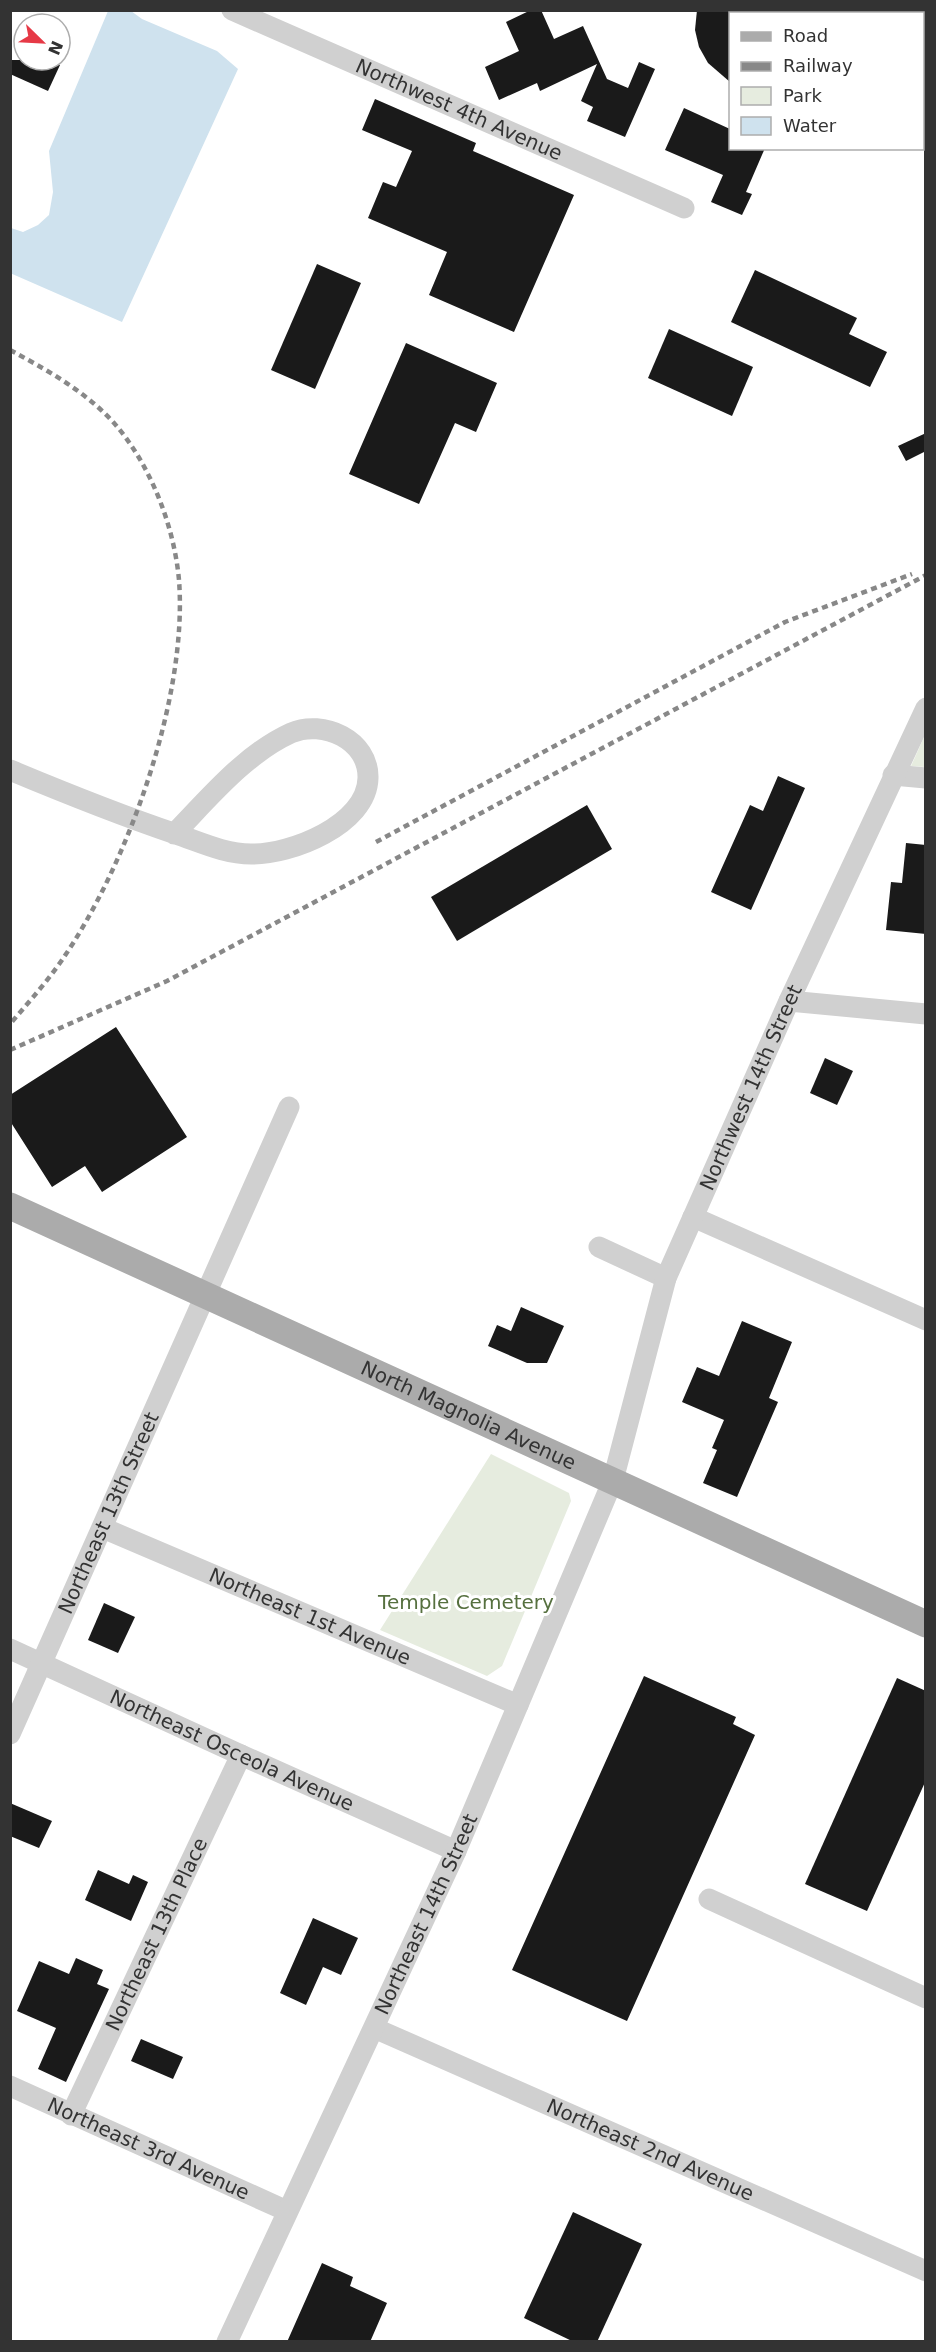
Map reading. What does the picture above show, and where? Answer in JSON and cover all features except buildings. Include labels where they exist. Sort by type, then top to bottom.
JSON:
[{"type":"main road","name":"North Magnolia Avenue","points":[[10,1206],[926,1624]]},
{"type":"street","name":"Northwest 4th Avenue","points":[[232,10],[684,208]]},
{"type":"street","name":"Northwest 14th Street","points":[[614,1480],[666,1278],[789,1001],[926,708]]},
{"type":"street","points":[[10,770],[132,820],[174,834],[229,852],[250,854],[273,852],[300,845],[339,824],[356,808],[366,787],[368,779],[364,761],[352,745],[334,732],[314,728],[293,732],[268,747],[234,773],[174,834]]},
{"type":"street","points":[[893,775],[926,778]]},
{"type":"street","points":[[789,1001],[926,1014]]},
{"type":"street","name":"Northeast 13th Street","points":[[10,1734],[289,1107]]},
{"type":"street","points":[[693,1217],[926,1320]]},
{"type":"street","points":[[599,1247],[666,1278]]},
{"type":"street","name":"Northeast 14th Street","points":[[227,2342],[456,1851],[614,1480]]},
{"type":"street","name":"Northeast 1st Avenue","points":[[103,1528],[518,1705]]},
{"type":"street","name":"Northeast Osceola Avenue","points":[[10,1649],[456,1851]]},
{"type":"street","name":"Northeast 13th Place","points":[[71,2115],[241,1755]]},
{"type":"street","points":[[709,1899],[926,1998]]},
{"type":"street","name":"Northeast 2nd Avenue","points":[[374,2028],[926,2271]]},
{"type":"street","name":"Northeast 3rd Avenue","points":[[10,2086],[287,2211]]},
{"type":"green space","points":[[925,735],[925,767],[911,766]]},
{"type":"green space","name":"Temple Cemetery","points":[[491,1454],[569,1493],[571,1501],[502,1666],[487,1676],[380,1630]]},
{"type":"water","points":[[108,11],[131,11],[142,19],[217,51],[238,69],[122,322],[10,273],[11,228],[23,232],[38,225],[49,215],[53,192],[49,151]]},
{"type":"railway","points":[[10,350],[52,373],[78,391],[103,411],[127,439],[149,476],[166,517],[179,580],[179,626],[174,675],[149,778],[130,828],[109,877],[86,921],[62,960],[10,1024]]},
{"type":"railway","points":[[376,842],[785,622],[912,574]]},
{"type":"railway","points":[[10,1050],[167,981],[926,575]]}]
